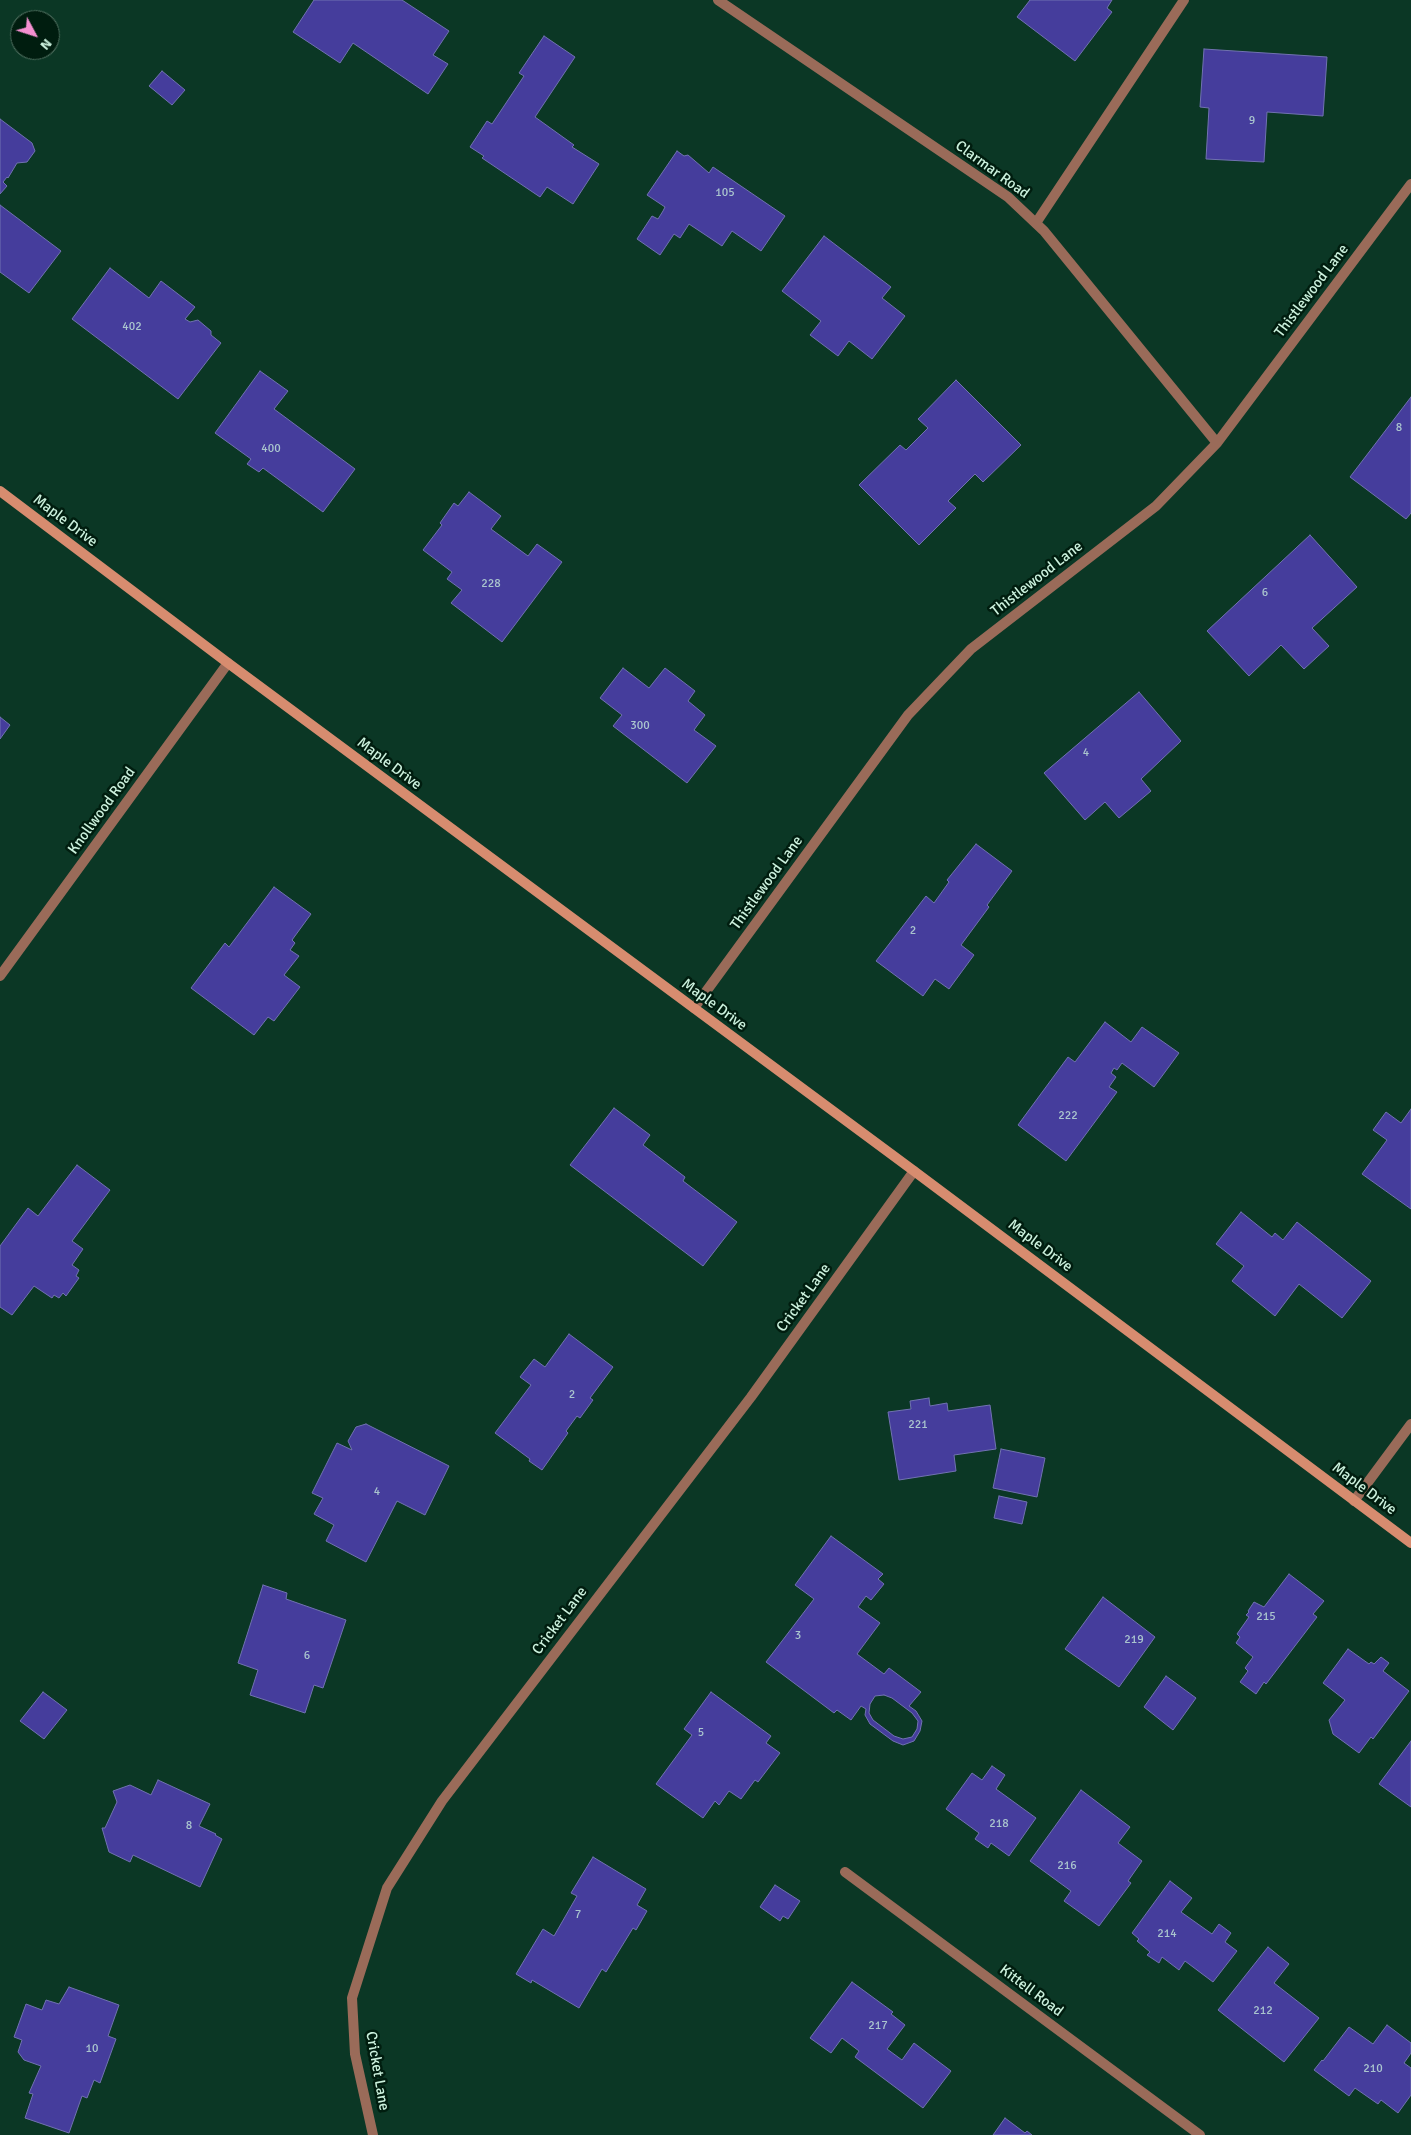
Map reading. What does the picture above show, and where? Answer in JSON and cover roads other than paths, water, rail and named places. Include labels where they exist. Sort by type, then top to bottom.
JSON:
[{"type":"street","name":"Clarmar Road","points":[[718,0],[1008,197],[1036,223],[1217,443]]},
{"type":"street","points":[[1036,223],[1184,0]]},
{"type":"street","name":"Thistlewood Lane","points":[[694,1008],[908,715],[971,649],[1156,506],[1217,443],[1411,184]]},
{"type":"street","name":"Maple Drive","points":[[0,491],[228,663],[914,1171],[1411,1543]]},
{"type":"street","name":"Knollwood Road","points":[[0,976],[228,663]]},
{"type":"street","name":"Cricket Lane","points":[[373,2135],[355,2054],[352,1998],[387,1888],[442,1800],[751,1397],[914,1171]]},
{"type":"street","points":[[1354,1501],[1411,1424]]},
{"type":"street","name":"Kittell Road","points":[[845,1872],[1200,2135]]}]
